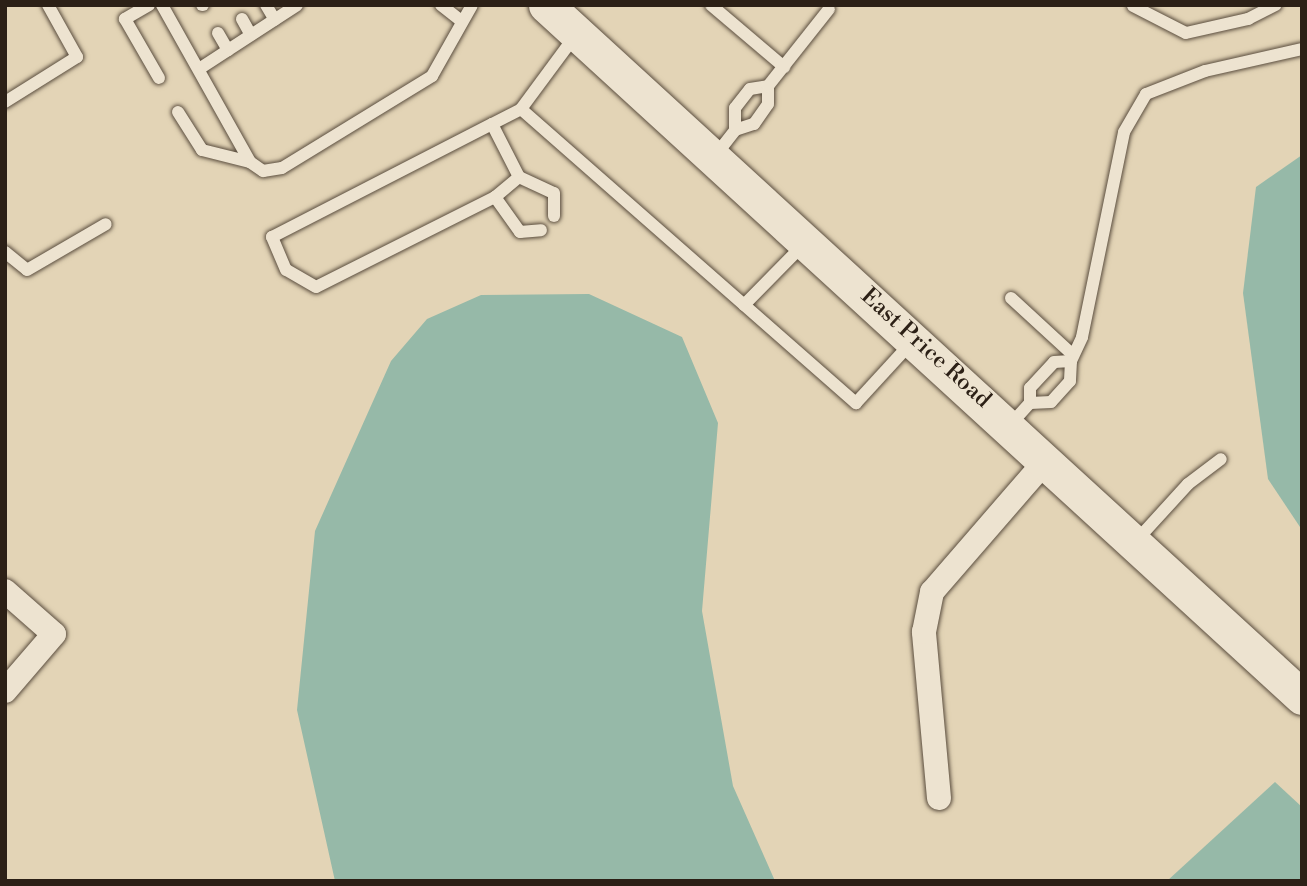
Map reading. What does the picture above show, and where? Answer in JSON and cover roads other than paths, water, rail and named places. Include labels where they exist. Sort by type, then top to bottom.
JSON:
[{"type":"main road","name":"East Price Road","points":[[546,5],[577,33],[725,143],[808,240],[915,338],[1020,414],[1048,458],[1302,696]]},
{"type":"street","points":[[939,798],[924,632],[932,593],[1048,458]]},
{"type":"street","points":[[5,591],[54,634],[5,691]]},
{"type":"lane","points":[[5,102],[77,57],[48,5]]},
{"type":"lane","points":[[149,5],[125,19],[159,78]]},
{"type":"lane","points":[[162,5],[250,162]]},
{"type":"lane","points":[[266,5],[275,20]]},
{"type":"lane","points":[[441,5],[459,19]]},
{"type":"lane","points":[[178,112],[202,149],[250,162],[263,171],[282,168],[432,76],[459,19],[472,5]]},
{"type":"lane","points":[[711,5],[784,67]]},
{"type":"lane","points":[[1133,6],[1186,33],[1248,19],[1276,5]]},
{"type":"lane","points":[[200,69],[296,6]]},
{"type":"lane","points":[[725,143],[754,124],[768,104],[768,86],[829,9]]},
{"type":"lane","points":[[242,19],[251,35]]},
{"type":"lane","points":[[218,33],[228,50]]},
{"type":"lane","points":[[519,177],[495,197],[317,287],[286,270],[272,237],[521,109],[577,33]]},
{"type":"lane","points":[[1020,414],[1051,401],[1070,381],[1072,358],[1124,132],[1146,94],[1205,71],[1302,49]]},
{"type":"lane","points":[[725,143],[735,108],[750,89],[768,86]]},
{"type":"lane","points":[[521,109],[856,403],[915,338]]},
{"type":"lane","points":[[492,124],[519,177],[554,193],[554,216]]},
{"type":"lane","points":[[495,197],[520,232],[541,230]]},
{"type":"lane","points":[[5,252],[27,270],[106,224]]},
{"type":"lane","points":[[744,306],[808,240]]},
{"type":"lane","points":[[1010,298],[1072,358]]},
{"type":"lane","points":[[1020,414],[1030,388],[1054,362],[1072,358]]},
{"type":"lane","points":[[1136,541],[1188,484],[1221,459]]}]
